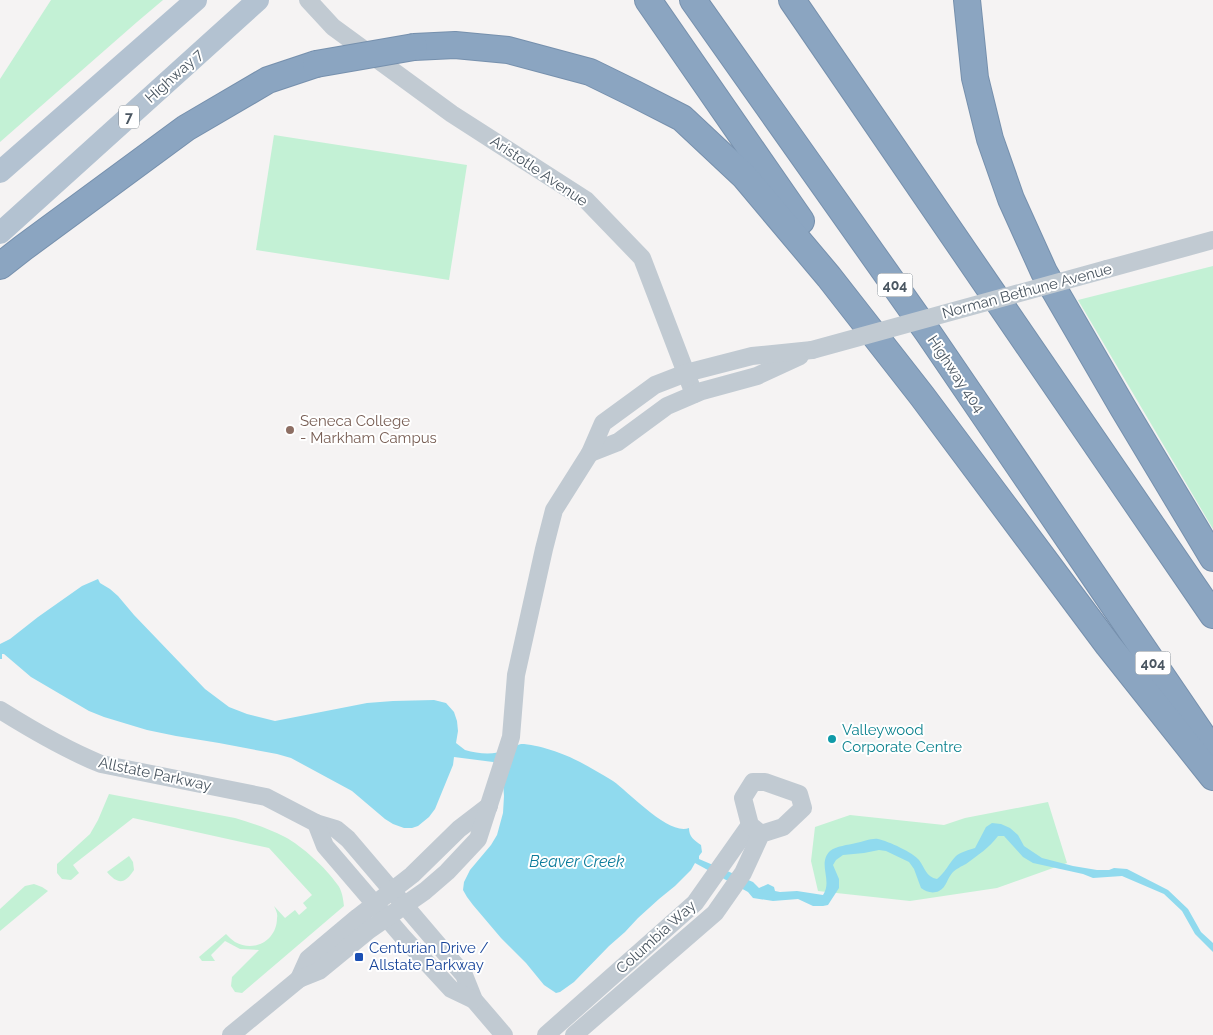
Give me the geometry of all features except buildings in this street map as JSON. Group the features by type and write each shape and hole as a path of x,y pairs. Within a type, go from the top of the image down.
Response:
{"highway":[{"path":"648,0 922,396"},
{"name":"Highway 404","path":"693,0 929,334 1213,751"},
{"path":"792,0 1213,615"},
{"path":"967,0 975,78 990,139 1011,198 1044,272 1213,558"},
{"path":"0,266 186,128 268,80 316,64 414,47 455,45 508,50 590,72 682,118 744,176 829,277 922,396 1108,645 1213,777"}],"main road":[{"path":"0,172 196,0"},
{"name":"Highway 7","path":"0,233 258,0"}],"street":[{"name":"Aristotle Avenue","path":"308,0 334,27 452,114 586,200 642,258 694,394"},
{"path":"325,0 334,27"},
{"name":"Norman Bethune Avenue","path":"299,979 319,971 369,930 425,892 478,839 511,737 516,675 554,510 590,453 603,423 655,385 686,374 752,356 812,350 1213,240"},
{"name":"Norman Bethune Avenue","path":"590,453 618,442 668,406 702,391 757,376 812,350"},
{"name":"Allstate Parkway","path":"0,710 85,758 102,764 266,798 316,824 336,829 464,975 474,1000 504,1035"},
{"path":"231,1035 299,979 308,959 412,875 459,829 489,806"},
{"name":"Allstate Parkway","path":"316,824 325,846 387,918 451,989 474,1000"},
{"name":"Columbia Way","path":"546,1035 695,903 755,830 744,872 715,913 574,1035"}],"green space":[{"path":"51,0 163,0 0,142 0,79"},
{"path":"274,135 467,165 449,280 256,250"},
{"path":"1213,266 1213,529 1078,300"},
{"path":"109,794 235,818 279,834 299,846 327,871 340,889 344,906 242,993 235,992 231,986 232,977 259,950 240,949 225,941 211,955 215,961 202,961 199,957 226,934 235,942 243,945 257,945 264,942 273,933 276,926 277,915 274,906 285,918 295,910 299,915 307,908 303,903 312,895 269,848 133,818 73,865 79,873 71,880 62,879 57,873 57,864 90,834"},
{"path":"1048,802 1067,863 997,888 910,901 818,891 811,861 815,827 850,815 944,825 965,818"},
{"path":"129,856 133,862 134,870 128,878 118,881 107,872"},
{"path":"34,884 48,891 0,931 0,909 25,886"}],"water":[{"name":"Beaver Creek","path":"98,579 100,583 118,596 205,689 229,707 275,721 367,703 434,700 446,703 454,712 457,721 456,743 465,750 492,753 502,752 521,744 528,744 574,759 613,781 650,812 671,826 681,829 689,828 691,836 701,845 702,852 699,859 753,882 759,888 768,884 774,887 775,891 780,892 797,891 823,895 826,889 825,861 830,851 839,847 876,839 912,854 919,860 928,874 937,879 956,856 975,848 986,827 992,823 1001,824 1010,828 1018,835 1024,846 1042,858 1097,870 1127,869 1168,890 1188,909 1201,932 1213,943 1213,952 1195,934 1182,911 1164,894 1122,876 1093,878 1033,863 1023,857 1004,836 998,836 983,851 954,871 944,887 934,892 921,888 914,869 909,862 886,851 879,850 843,855 833,865 839,879 839,888 828,905 823,906 813,906 798,899 773,901 753,898 748,892 695,863 691,870 675,886 638,918 574,982 556,993 544,985 526,963 501,938 463,890 464,882 470,870 497,835 503,813 502,768 493,762 454,757 453,765 435,809 418,826 404,828 385,819 352,791 291,758 147,730 104,717 89,711 31,677 4,654 2,654 2,659 0,659 0,644 10,639 82,586"}],"place":[{"name":"Seneca College - Markham Campus","path":"290,430"},
{"name":"Valleywood Corporate Centre","path":"832,739"},
{"name":"Centurian Drive / Allstate Parkway","path":"359,957"}]}
